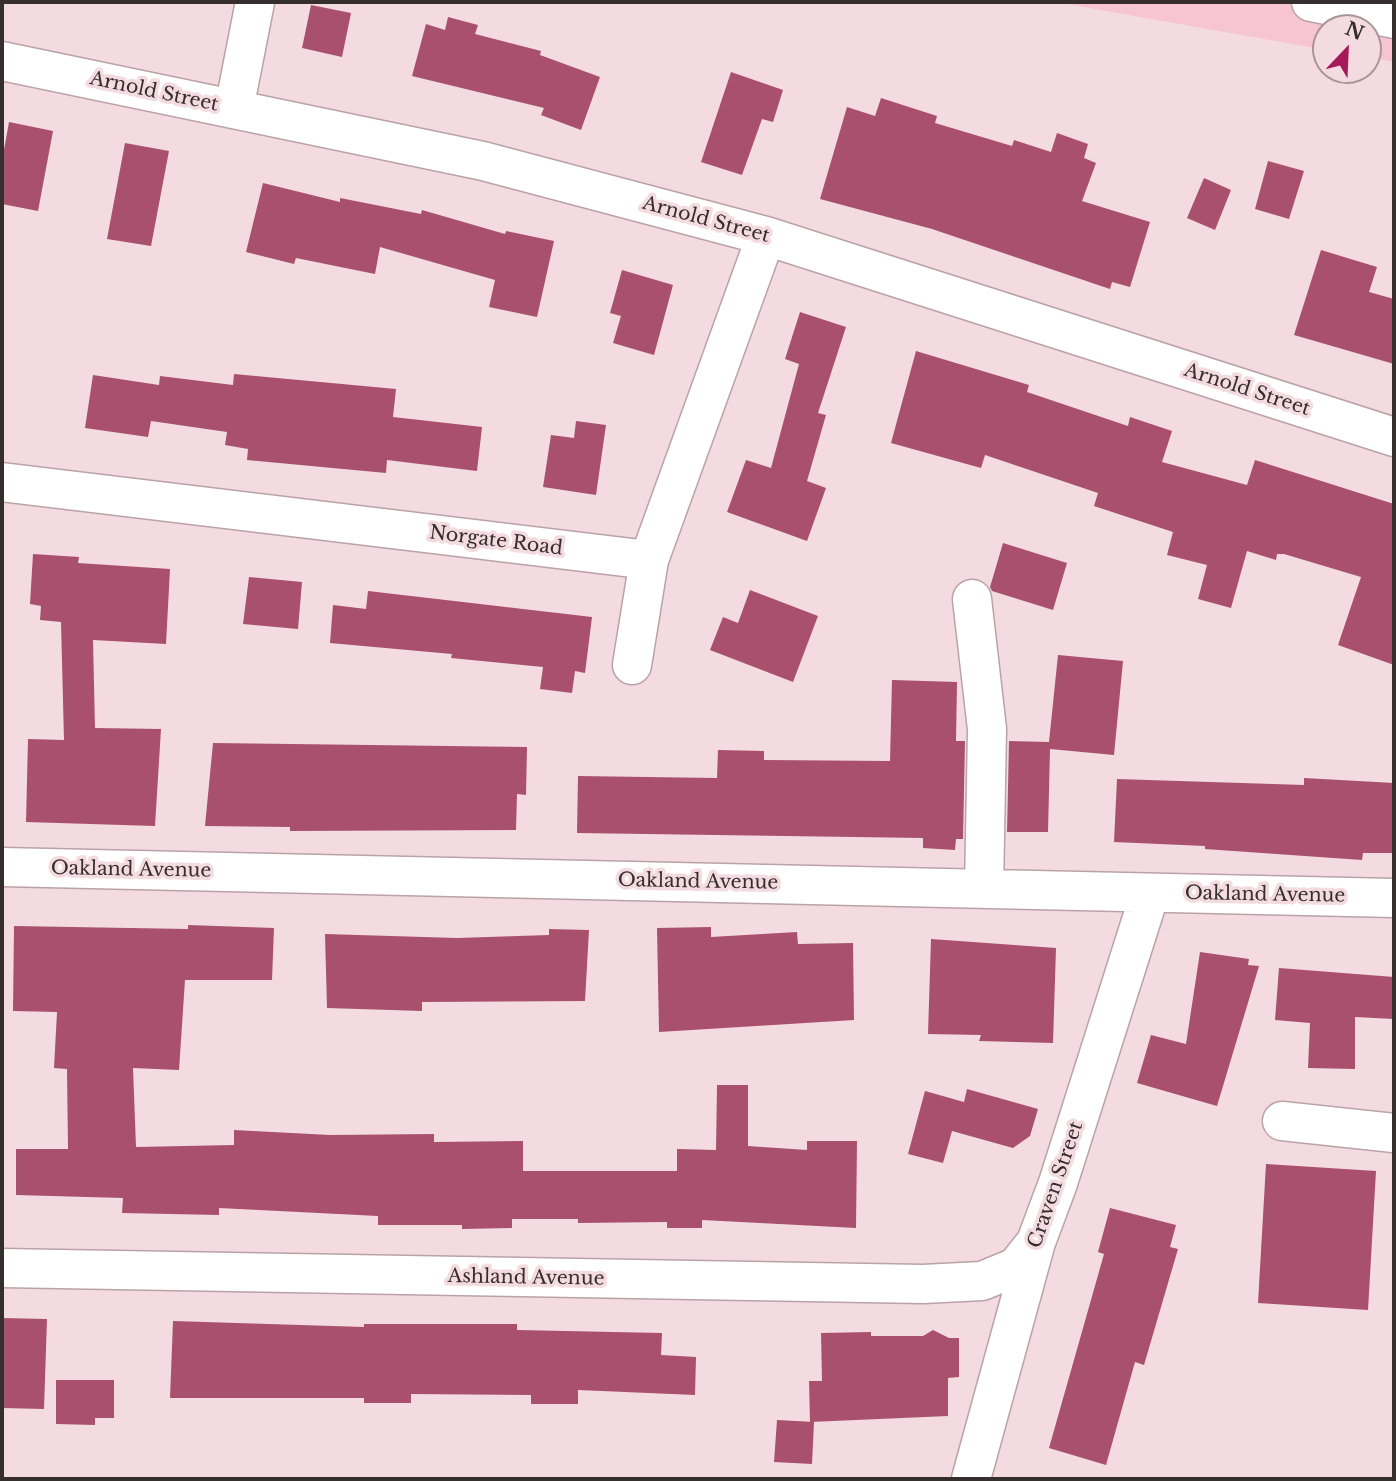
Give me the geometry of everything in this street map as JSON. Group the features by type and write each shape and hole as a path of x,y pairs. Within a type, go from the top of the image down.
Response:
{"street":[{"path":"234,109 255,2"},
{"path":"1311,2 1394,19"},
{"name":"Arnold Street","path":"2,61 483,161 766,236 1394,437"},
{"path":"632,665 649,560 766,236"},
{"name":"Norgate Road","path":"2,482 649,560"},
{"path":"972,599 987,729 984,889"},
{"name":"Oakland Avenue","path":"2,867 1394,898"},
{"name":"Craven Street","path":"971,1479 1036,1242 1058,1183 1150,893"},
{"path":"1282,1121 1394,1133"},
{"name":"Ashland Avenue","path":"2,1268 923,1284 982,1281 1016,1267 1036,1242"}],"shaded area":[{"path":"1056,2 1394,2 1394,62 1382,60 1382,14 1312,14 1312,48"}],"building":[{"path":"311,5 351,13 342,57 302,48"},
{"path":"448,17 478,25 475,34 541,51 540,55 600,77 581,130 541,115 544,108 412,76 426,24 445,30"},
{"path":"731,72 783,90 773,122 762,119 742,175 701,162"},
{"path":"881,98 937,116 935,123 1012,146 1014,140 1051,152 1057,133 1088,144 1084,158 1096,163 1082,201 1150,222 1130,287 1112,282 1110,289 932,229 820,199 847,107 875,116"},
{"path":"9,122 53,131 38,211 2,204 2,161"},
{"path":"125,143 169,151 151,246 107,239"},
{"path":"1268,161 1304,171 1289,219 1255,209"},
{"path":"1204,178 1231,190 1215,230 1187,218"},
{"path":"263,183 340,202 340,198 421,214 422,210 505,234 506,231 554,241 537,317 489,307 495,280 380,247 375,274 296,258 294,264 246,252"},
{"path":"1321,250 1377,267 1369,292 1394,299 1394,364 1294,335"},
{"path":"622,270 673,285 654,355 613,343 621,316 610,313"},
{"path":"800,312 846,327 818,413 826,415 807,481 826,488 807,541 727,512 746,460 771,468 799,364 785,359"},
{"path":"916,351 1029,385 1027,392 1128,426 1130,417 1172,431 1162,462 1247,485 1255,460 1394,504 1394,665 1338,645 1361,577 1284,554 1277,554 1276,560 1247,551 1231,608 1198,599 1207,565 1167,555 1173,532 1094,506 1098,493 985,455 981,468 891,443"},
{"path":"234,374 396,389 393,417 482,427 477,471 387,460 386,473 247,460 248,449 225,445 227,432 151,421 148,437 85,428 93,375 159,385 160,376 233,385"},
{"path":"576,421 606,425 596,495 543,487 551,435 574,438"},
{"path":"1003,543 1067,563 1053,610 992,591 990,587"},
{"path":"33,554 79,557 78,563 170,569 166,644 93,640 95,728 161,729 155,826 26,822 28,739 64,740 61,622 40,620 41,606 30,604"},
{"path":"249,577 302,582 298,629 243,624"},
{"path":"750,590 818,616 793,682 710,650 723,617 738,623"},
{"path":"368,591 592,617 585,673 575,671 572,693 540,689 543,667 451,658 452,654 330,643 333,605 366,609"},
{"path":"1058,655 1123,661 1114,755 1050,749 1048,832 1007,832 1009,741 1049,742"},
{"path":"892,680 957,682 956,741 965,741 963,839 956,839 955,850 923,848 923,838 577,833 578,776 717,778 718,750 764,751 764,760 890,761"},
{"path":"213,743 527,747 526,795 517,794 516,830 290,831 290,827 205,826"},
{"path":"1304,778 1394,783 1394,853 1363,853 1362,860 1205,849 1205,846 1114,842 1117,779 1304,785"},
{"path":"188,925 274,928 272,980 185,980 179,1070 133,1068 136,1147 234,1145 234,1130 330,1135 434,1134 434,1142 523,1141 523,1171 677,1171 677,1149 716,1150 717,1085 748,1085 748,1146 807,1150 807,1141 857,1141 856,1228 702,1220 702,1228 667,1228 667,1222 578,1223 578,1219 512,1219 512,1228 462,1229 462,1225 378,1225 378,1216 219,1208 219,1215 122,1213 123,1198 16,1195 16,1149 68,1149 67,1069 54,1068 57,1012 13,1011 14,926 188,929"},
{"path":"711,927 711,937 797,932 798,944 853,943 854,1020 659,1032 657,928"},
{"path":"549,929 589,930 585,1001 422,1002 422,1011 327,1008 325,934 457,938 549,935"},
{"path":"931,939 1056,948 1053,1043 979,1041 981,1035 928,1034"},
{"path":"1200,952 1249,959 1248,965 1259,966 1217,1106 1137,1083 1151,1035 1186,1044"},
{"path":"1279,968 1394,977 1394,1019 1355,1017 1355,1069 1308,1068 1310,1023 1275,1020"},
{"path":"967,1089 1038,1109 1030,1136 1013,1148 952,1131 943,1163 908,1154 925,1091 964,1102"},
{"path":"1266,1164 1376,1171 1368,1310 1258,1303"},
{"path":"1110,1208 1176,1225 1170,1247 1178,1249 1144,1365 1135,1362 1106,1465 1049,1448 1104,1254 1098,1252"},
{"path":"2,1318 47,1319 44,1409 2,1408"},
{"path":"173,1321 364,1327 364,1324 517,1324 517,1330 662,1333 661,1355 696,1357 695,1395 578,1390 578,1404 531,1404 531,1395 411,1394 411,1403 364,1403 364,1398 170,1398"},
{"path":"933,1330 949,1338 959,1338 959,1377 948,1378 948,1416 810,1422 809,1381 822,1381 821,1333 871,1332 871,1336 923,1336"},
{"path":"56,1380 114,1380 114,1418 95,1418 95,1425 56,1424"},
{"path":"777,1420 814,1422 812,1464 774,1462"}]}
